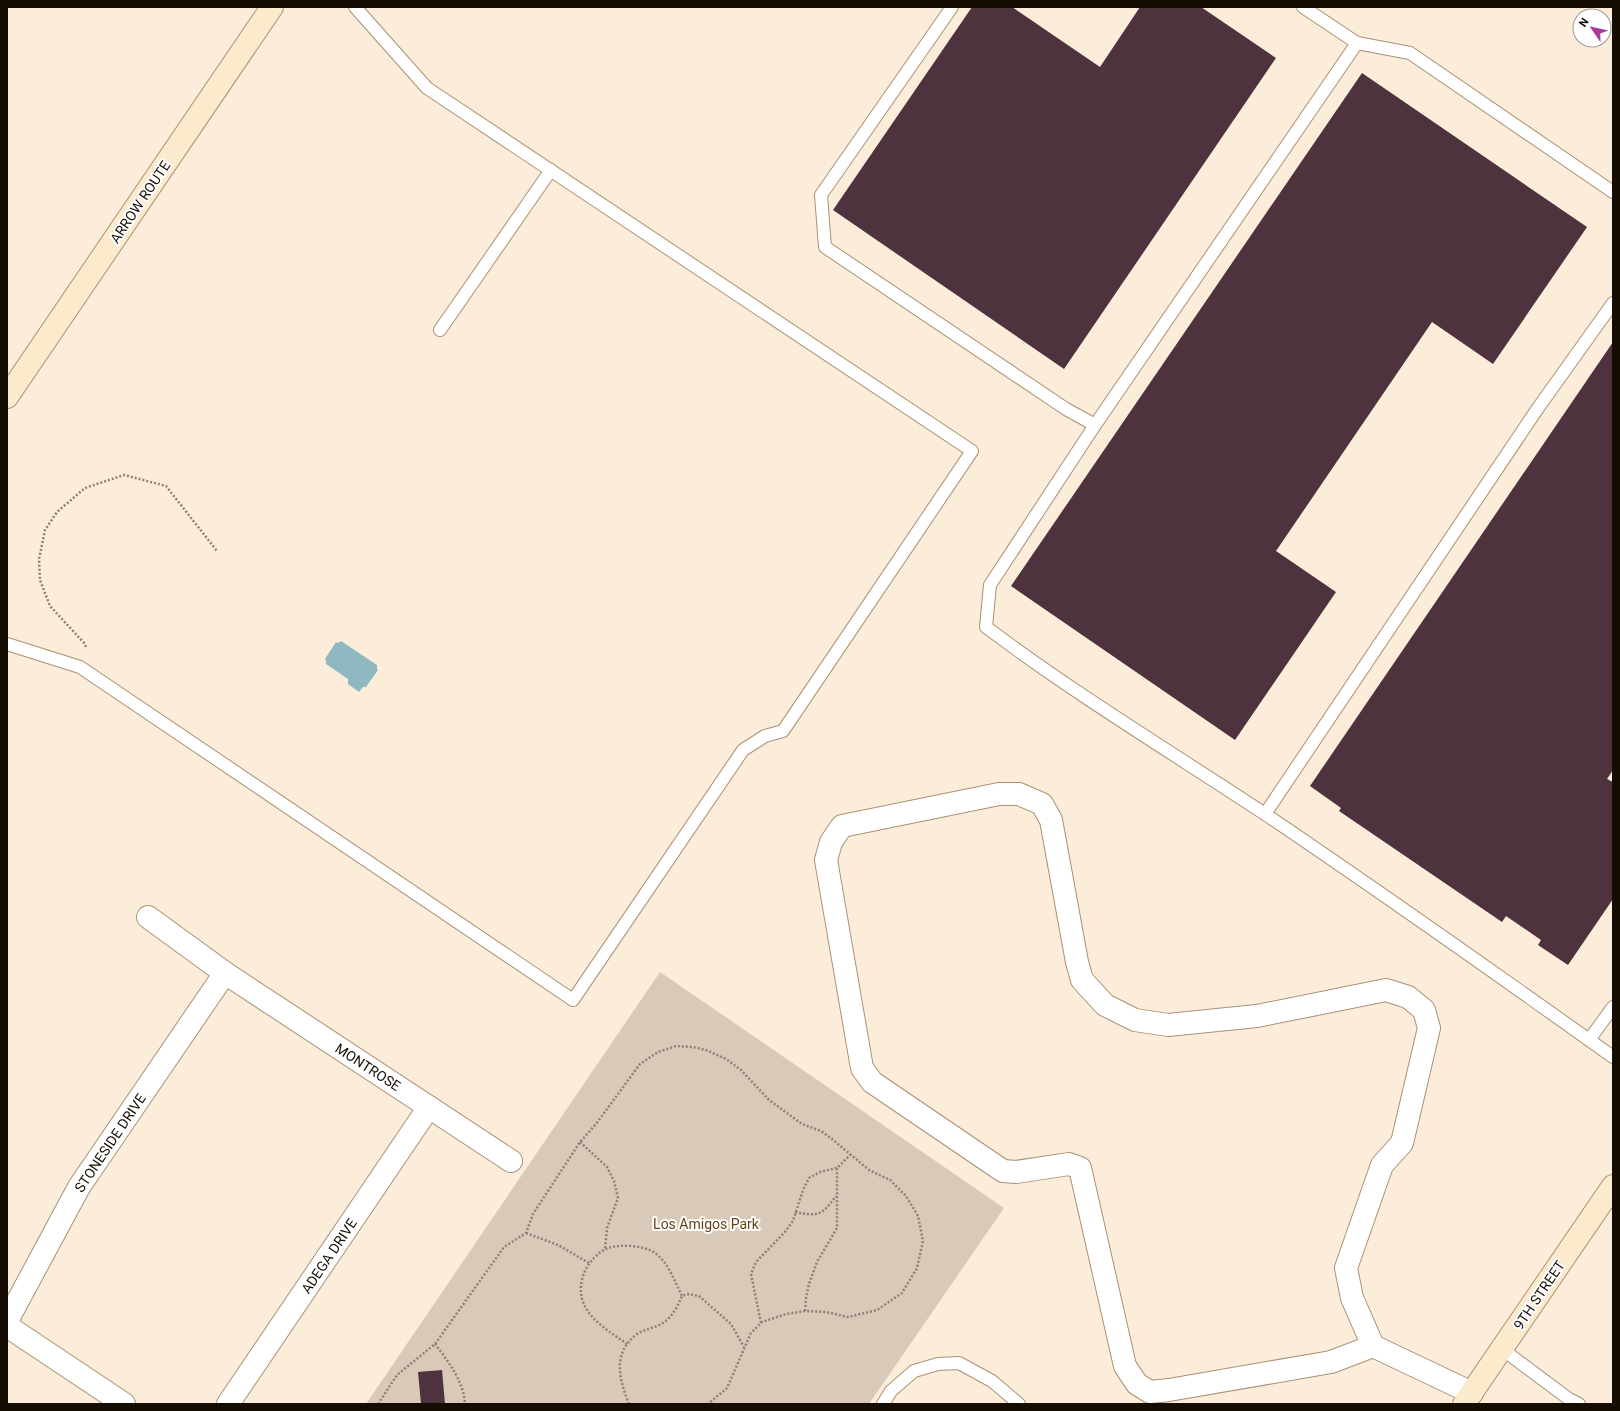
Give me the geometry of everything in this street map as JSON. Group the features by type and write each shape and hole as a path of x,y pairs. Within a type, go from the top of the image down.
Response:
{"main road":[{"name":"ARROW ROUTE","path":"7,397 272,7"},
{"name":"9TH STREET","path":"1468,1398 1613,1186"}],"street":[{"path":"1373,1346 1331,1362 1169,1390 1150,1392 1137,1384 1125,1366 1080,1168 1069,1164 1016,1172 1003,1171 872,1082 862,1068 826,860 831,842 842,826 999,794 1019,794 1042,804 1051,820 1077,962 1082,980 1105,1005 1135,1020 1168,1025 1257,1016 1386,990 1408,997 1424,1010 1429,1028 1402,1143 1382,1165 1346,1268 1352,1298 1373,1346 1468,1398"},
{"name":"MONTROSE","path":"148,917 225,973 511,1161"},
{"name":"STONESIDE DRIVE","path":"7,1321 79,1186 225,973"},
{"name":"ADEGA DRIVE","path":"228,1404 429,1107"},
{"path":"7,1326 124,1404"}],"lane":[{"path":"7,644 80,666 573,1000 743,750 765,736 784,731 972,451 427,88 355,7"},
{"path":"952,7 821,195 825,247 1066,409 1095,425"},
{"path":"1303,7 1357,43 1410,53 1613,192"},
{"path":"1357,43 1095,425 990,585 986,626 1034,663 1265,814 1443,936 1613,1057"},
{"path":"440,330 551,170"},
{"path":"1265,814 1538,408 1613,304"},
{"path":"1589,1040 1613,1007"},
{"path":"1502,1349 1571,1402"},
{"path":"882,1404 891,1391 914,1371 938,1364 959,1363 992,1380 1019,1404"}],"path":[{"path":"90,673 85,644 50,606 40,580 39,559 44,530 57,512 85,488 124,474 166,486 217,550"},
{"path":"378,1404 397,1376 435,1344 504,1247 526,1233 533,1214 580,1142 596,1124 640,1064 658,1052 676,1046 693,1047 706,1050 726,1059 751,1079 769,1100 802,1124 821,1131 869,1170 890,1180 906,1196 918,1216 923,1241 917,1268 902,1293 877,1310 848,1317 826,1312 805,1311 786,1314 761,1323 751,1333 727,1388 708,1404"},
{"path":"580,1142 607,1167 614,1181 618,1198 607,1228 605,1249"},
{"path":"761,1323 751,1274 756,1262 784,1233 793,1221 803,1190 809,1178 820,1172 837,1168 850,1155"},
{"path":"805,1311 809,1284 817,1262 837,1228 837,1168"},
{"path":"795,1212 811,1215 825,1210 836,1196"},
{"path":"526,1233 558,1245 589,1263"},
{"path":"627,1344 590,1314 584,1303 581,1290 583,1277 589,1263 605,1249 626,1245 643,1248 655,1253 667,1267 682,1296"},
{"path":"629,1404 621,1384 619,1369 627,1344 638,1334 662,1324 671,1316 682,1296 688,1294 699,1296 731,1324 744,1347"},
{"path":"435,1344 447,1359 458,1379 465,1396 466,1404"}],"green space":[{"name":"Los Amigos Park","path":"660,972 1004,1208 869,1404 366,1404"}],"water":[{"path":"341,641 377,665 378,670 366,687 363,687 359,692 348,684 348,679 326,664 325,659 336,642 338,643"}],"building":[{"path":"972,7 1012,7 1100,67 1140,7 1201,7 1276,58 1064,369 833,210"},
{"path":"1362,73 1587,227 1493,364 1432,322 1276,551 1336,592 1235,740 1011,586"},
{"path":"1613,342 1613,770 1607,779 1613,782 1613,899 1568,965 1538,945 1541,940 1506,916 1502,922 1339,811 1341,808 1310,786"},
{"path":"442,1370 445,1404 421,1404 418,1372"}]}
